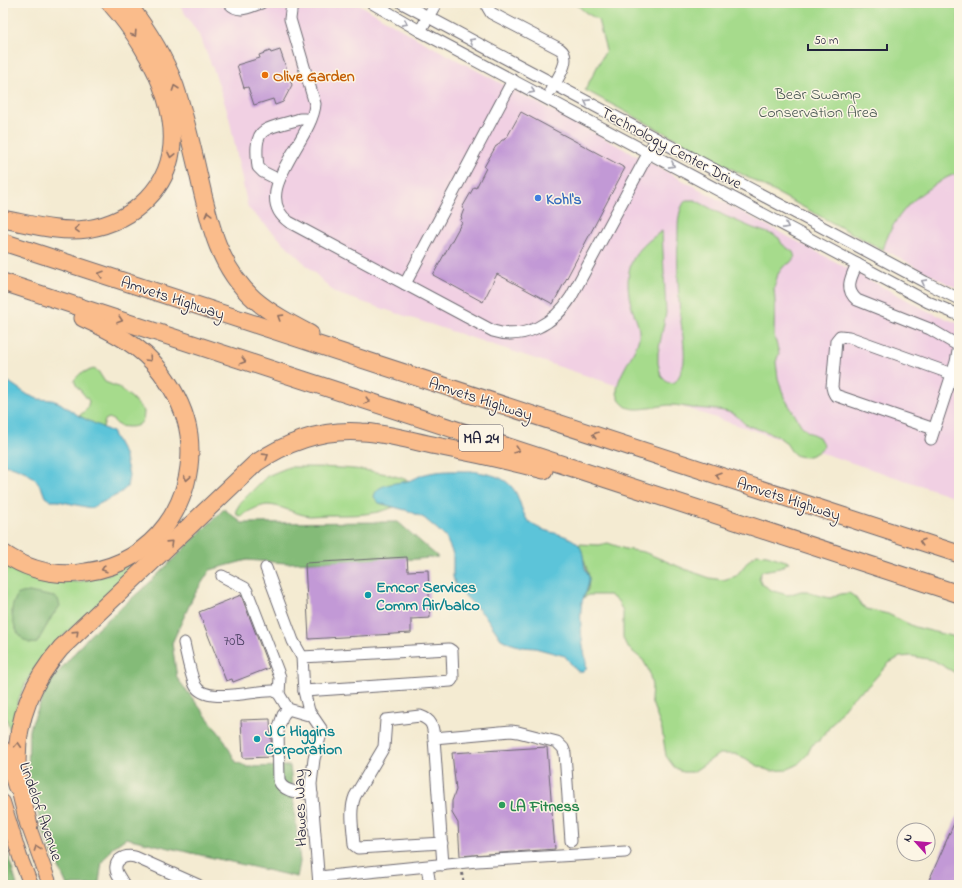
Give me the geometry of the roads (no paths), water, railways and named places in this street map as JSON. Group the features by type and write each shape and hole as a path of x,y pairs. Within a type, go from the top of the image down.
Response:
{"highway":[{"path":"3,219 64,229 86,229 101,226 129,215 141,206 164,177 171,155 173,140 173,125 170,110 163,89 145,52 128,25 110,3"},
{"path":"127,3 144,26 156,46 174,85 188,130 213,235 220,251 237,280 254,299 306,332 335,345 418,377"},
{"name":"Amvets Highway","path":"3,242 959,554"},
{"path":"3,284 102,327 132,344 144,354 161,372 179,402 189,435 190,459 187,482 175,511 158,535 142,550 129,558 100,570 76,574 60,574 45,572 29,567 3,553"},
{"name":"MA 24","path":"3,284 959,594"},
{"path":"29,825 19,786 17,760 18,742 23,717 30,696 36,682 50,660 242,474 256,463 282,447 313,436 339,432 360,431 381,434 521,464 741,523"}],"main road":[{"name":"Lindelof Avenue","path":"3,748 16,792 50,885"},
{"path":"3,802 20,857 31,885"}],"street":[{"path":"229,3 234,8 240,9 261,3"},
{"path":"292,3 290,19 314,100 314,109 310,121 279,180 275,194 276,203 280,212 285,219 489,329 509,334 522,333 546,323 562,309 571,297 656,138"},
{"name":"Technology Center Drive","path":"372,3 420,31 928,302 959,315"},
{"name":"Technology Center Drive","path":"402,3 959,299"},
{"path":"420,31 436,3"},
{"path":"488,3 488,8 491,13 562,50 565,55 565,61 547,98"},
{"path":"405,284 513,80"},
{"path":"279,180 263,172 258,167 258,143 261,134 266,130 300,119 310,121"},
{"path":"857,264 849,288 851,294 857,300 922,325 959,346 952,374 933,434 835,395 832,387 836,341 840,336 849,337 952,374"},
{"path":"266,568 293,641 302,657 304,691 312,716"},
{"path":"222,576 248,591 280,677 279,694"},
{"path":"184,643 196,686 203,692 216,696 271,690 279,694 288,709 312,716"},
{"path":"302,657 449,649 452,651 453,678 451,680 304,691"},
{"path":"288,709 283,715 278,730 279,781 281,786 285,789 312,794"},
{"name":"Hawes Way","path":"312,716 322,730 312,771 312,794 319,881"},
{"path":"442,843 358,848 354,845 351,810 352,804 355,796 384,747 386,720 420,716 429,720 432,724 434,738 442,843 443,865"},
{"path":"434,738 511,732 527,734 557,742 564,748 565,753 571,841"},
{"path":"319,881 427,866 625,852"},
{"path":"124,885 116,872 117,864 122,857 131,856 198,885"},
{"path":"427,866 430,885"}],"water":[{"path":"3,378 28,395 38,399 52,400 60,403 79,416 112,432 124,454 129,475 127,487 119,494 91,508 58,501 51,501 45,497 42,489 35,479 26,472 14,467 3,465"},
{"path":"471,471 492,475 504,480 517,495 526,518 531,523 544,530 571,539 581,548 585,568 589,577 588,585 581,605 582,636 586,663 586,669 583,672 579,672 575,669 565,656 535,648 522,647 501,639 486,617 456,587 453,577 453,554 446,538 424,518 409,511 379,503 374,497 376,492 383,486 411,480 428,473"}],"place":[{"name":"Olive Garden","path":"265,75"},
{"name":"Kohl's","path":"538,198"},
{"name":"Emcor Services Comm Air/balco","path":"368,595"},
{"name":"J C Higgins Corporation","path":"257,739"},
{"name":"LA Fitness","path":"502,805"}],"park label":[{"name":"Bear Swamp Conservation Area","path":"818,102"}]}
